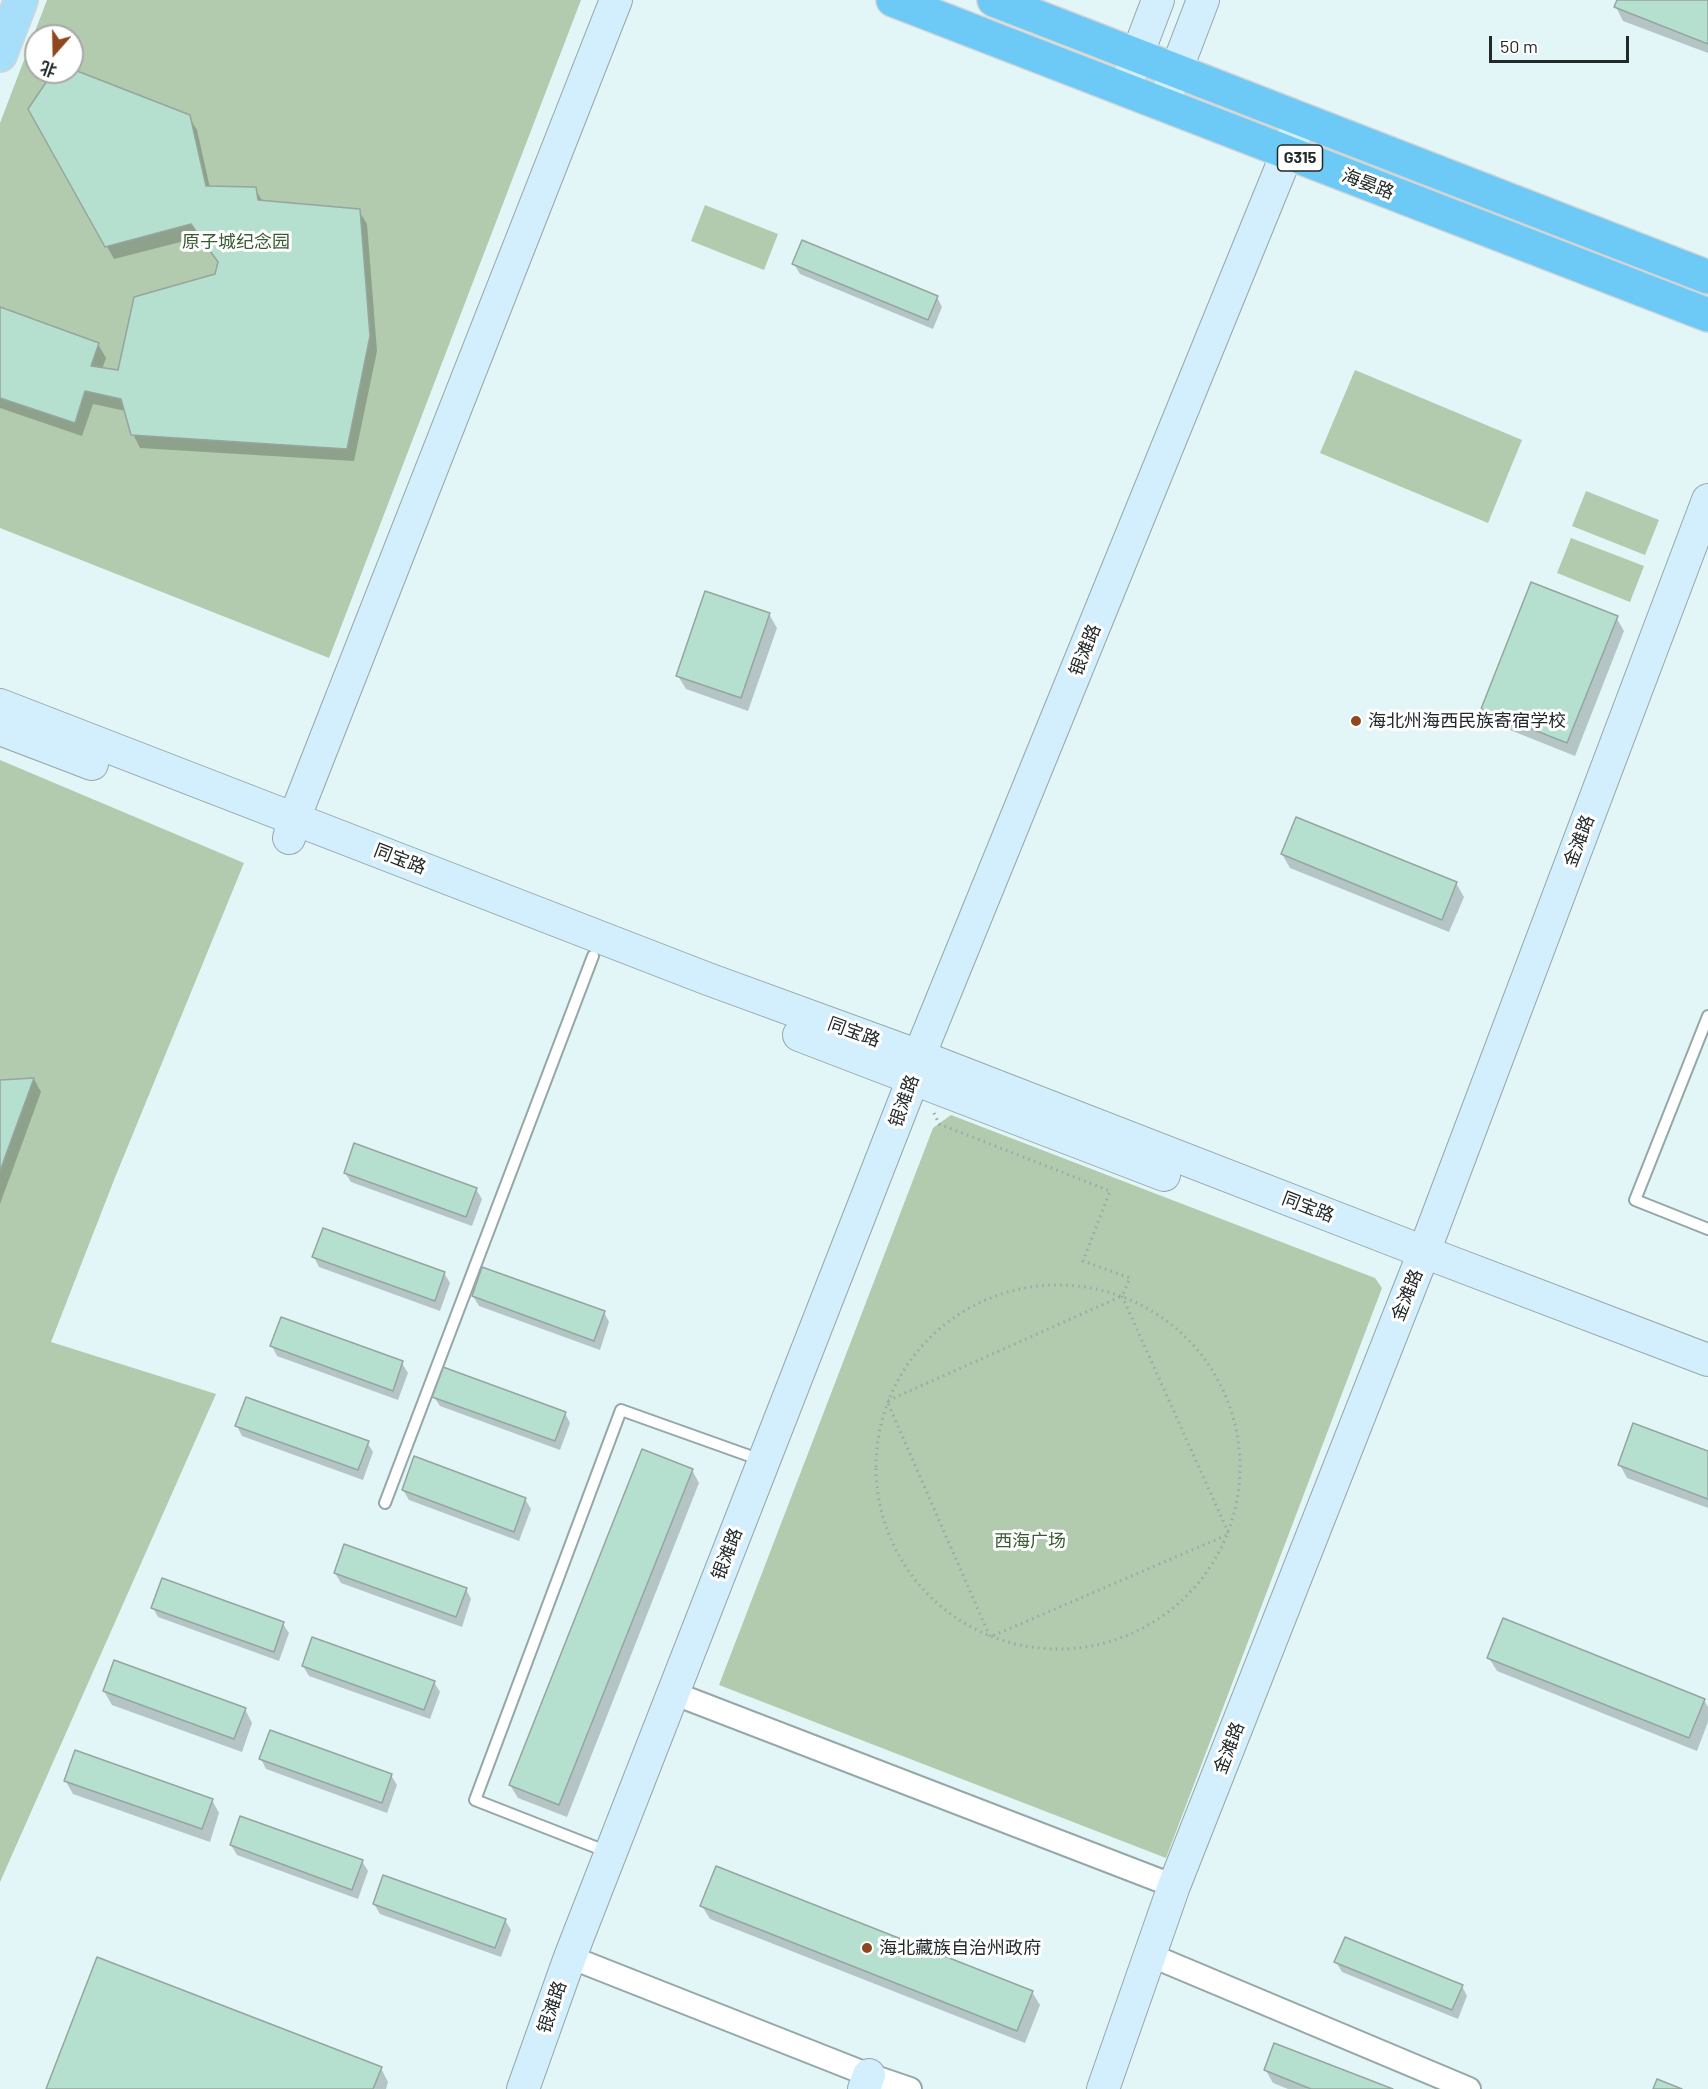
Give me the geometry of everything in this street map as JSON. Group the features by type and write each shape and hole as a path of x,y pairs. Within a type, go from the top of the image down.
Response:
{"highway":[{"name":"海晏路","path":"893,0 1708,315"},
{"name":"海晏路","path":"994,0 1708,277"}],"main road":[{"path":"0,55 21,0"}],"street":[{"path":"292,829 616,0"},
{"path":"1124,90 1158,0"},
{"path":"1163,105 1203,0"},
{"name":"银滩路","path":"523,2089 570,1957 916,1067 1301,119"},
{"name":"金滩路","path":"1103,2089 1174,1886 1420,1262 1708,501"},
{"name":"同宝路","path":"0,705 592,956 916,1067"},
{"name":"同宝路","path":"0,729 292,829 708,979 916,1067 1420,1262 1708,1384"},
{"name":"同宝路","path":"1420,1262 1708,1360"},
{"path":"673,1693 1174,1886"},
{"path":"1150,1955 1469,2089"},
{"path":"570,1957 867,2082 910,2089"}],"lane":[{"path":"385,1503 592,956"},
{"path":"1708,1017 1635,1200 1708,1229"},
{"path":"610,1853 476,1800 621,1410 764,1461"}],"path":[{"path":"886,1401 1122,1296 1130,1278 1083,1261 1110,1191 939,1124 933,1111"},
{"path":"1066,1284 1122,1296 1172,1324 1211,1367 1235,1420 1241,1478 1229,1534 1200,1584 1156,1622 1104,1645 1046,1650 990,1637 941,1608 933,1599 903,1565 880,1513 874,1456 886,1401 915,1351 957,1313 1009,1290 1066,1284"},
{"path":"1122,1296 1229,1534"},
{"path":"886,1401 990,1637"},
{"path":"990,1637 1229,1534"}],"green space":[{"name":"原子城纪念园","path":"47,0 581,0 329,658 0,528 0,123 24,60 24,84 84,84 84,24 38,24"},
{"path":"705,205 778,234 764,270 691,241"},
{"path":"1355,370 1522,440 1488,523 1320,453"},
{"path":"1586,491 1659,520 1645,555 1572,526"},
{"path":"1571,538 1644,566 1630,602 1557,573"},
{"path":"0,760 244,863 114,1180 51,1342 216,1394 0,1882"},
{"name":"西海广场","path":"951,1115 1375,1278 1382,1288 1166,1858 719,1685 933,1128"}],"building":[{"path":"1617,0 1708,0 1708,44 1614,7"},
{"path":"84,74 190,115 206,186 256,187 258,200 360,209 370,336 347,449 131,435 121,399 85,391 75,423 0,398 0,307 99,343 91,366 118,370 134,297 215,274 218,262 191,224 105,247 28,109 45,84 84,84"},
{"path":"802,240 938,296 928,320 792,264"},
{"path":"1531,582 1618,616 1567,743 1481,709"},
{"path":"705,591 770,613 741,698 676,676"},
{"path":"1296,817 1457,882 1442,920 1281,854"},
{"path":"34,1078 0,1171 0,1080"},
{"path":"354,1143 477,1188 466,1217 344,1173"},
{"path":"323,1228 445,1272 435,1301 312,1257"},
{"path":"482,1267 605,1311 594,1341 472,1296"},
{"path":"281,1317 403,1361 393,1391 270,1346"},
{"path":"443,1367 566,1412 555,1441 432,1397"},
{"path":"246,1397 369,1441 358,1470 235,1426"},
{"path":"1633,1423 1708,1451 1708,1499 1618,1465"},
{"path":"642,1449 693,1469 559,1805 509,1785"},
{"path":"414,1456 526,1498 514,1532 402,1490"},
{"path":"344,1544 467,1588 456,1617 334,1573"},
{"path":"162,1578 284,1622 274,1652 151,1608"},
{"path":"1503,1618 1705,1699 1689,1738 1487,1658"},
{"path":"312,1637 435,1681 424,1710 302,1666"},
{"path":"114,1660 246,1708 234,1739 103,1691"},
{"path":"270,1730 392,1774 382,1803 259,1759"},
{"path":"75,1750 213,1799 202,1829 64,1781"},
{"path":"240,1816 363,1860 352,1890 230,1845"},
{"name":"海北藏族自治州政府","path":"716,1866 1033,1991 1017,2031 700,1906"},
{"path":"383,1875 506,1919 495,1948 373,1904"},
{"path":"1345,1937 1463,1985 1452,2010 1334,1962"},
{"path":"97,1957 382,2067 373,2089 46,2089"},
{"path":"1274,2043 1393,2089 1311,2089 1264,2070"},
{"path":"1657,2079 1682,2089 1653,2089"}],"place":[{"name":"海北州海西民族寄宿学校","path":"1356,721"},
{"name":"海北藏族自治州政府","path":"867,1948"}]}
